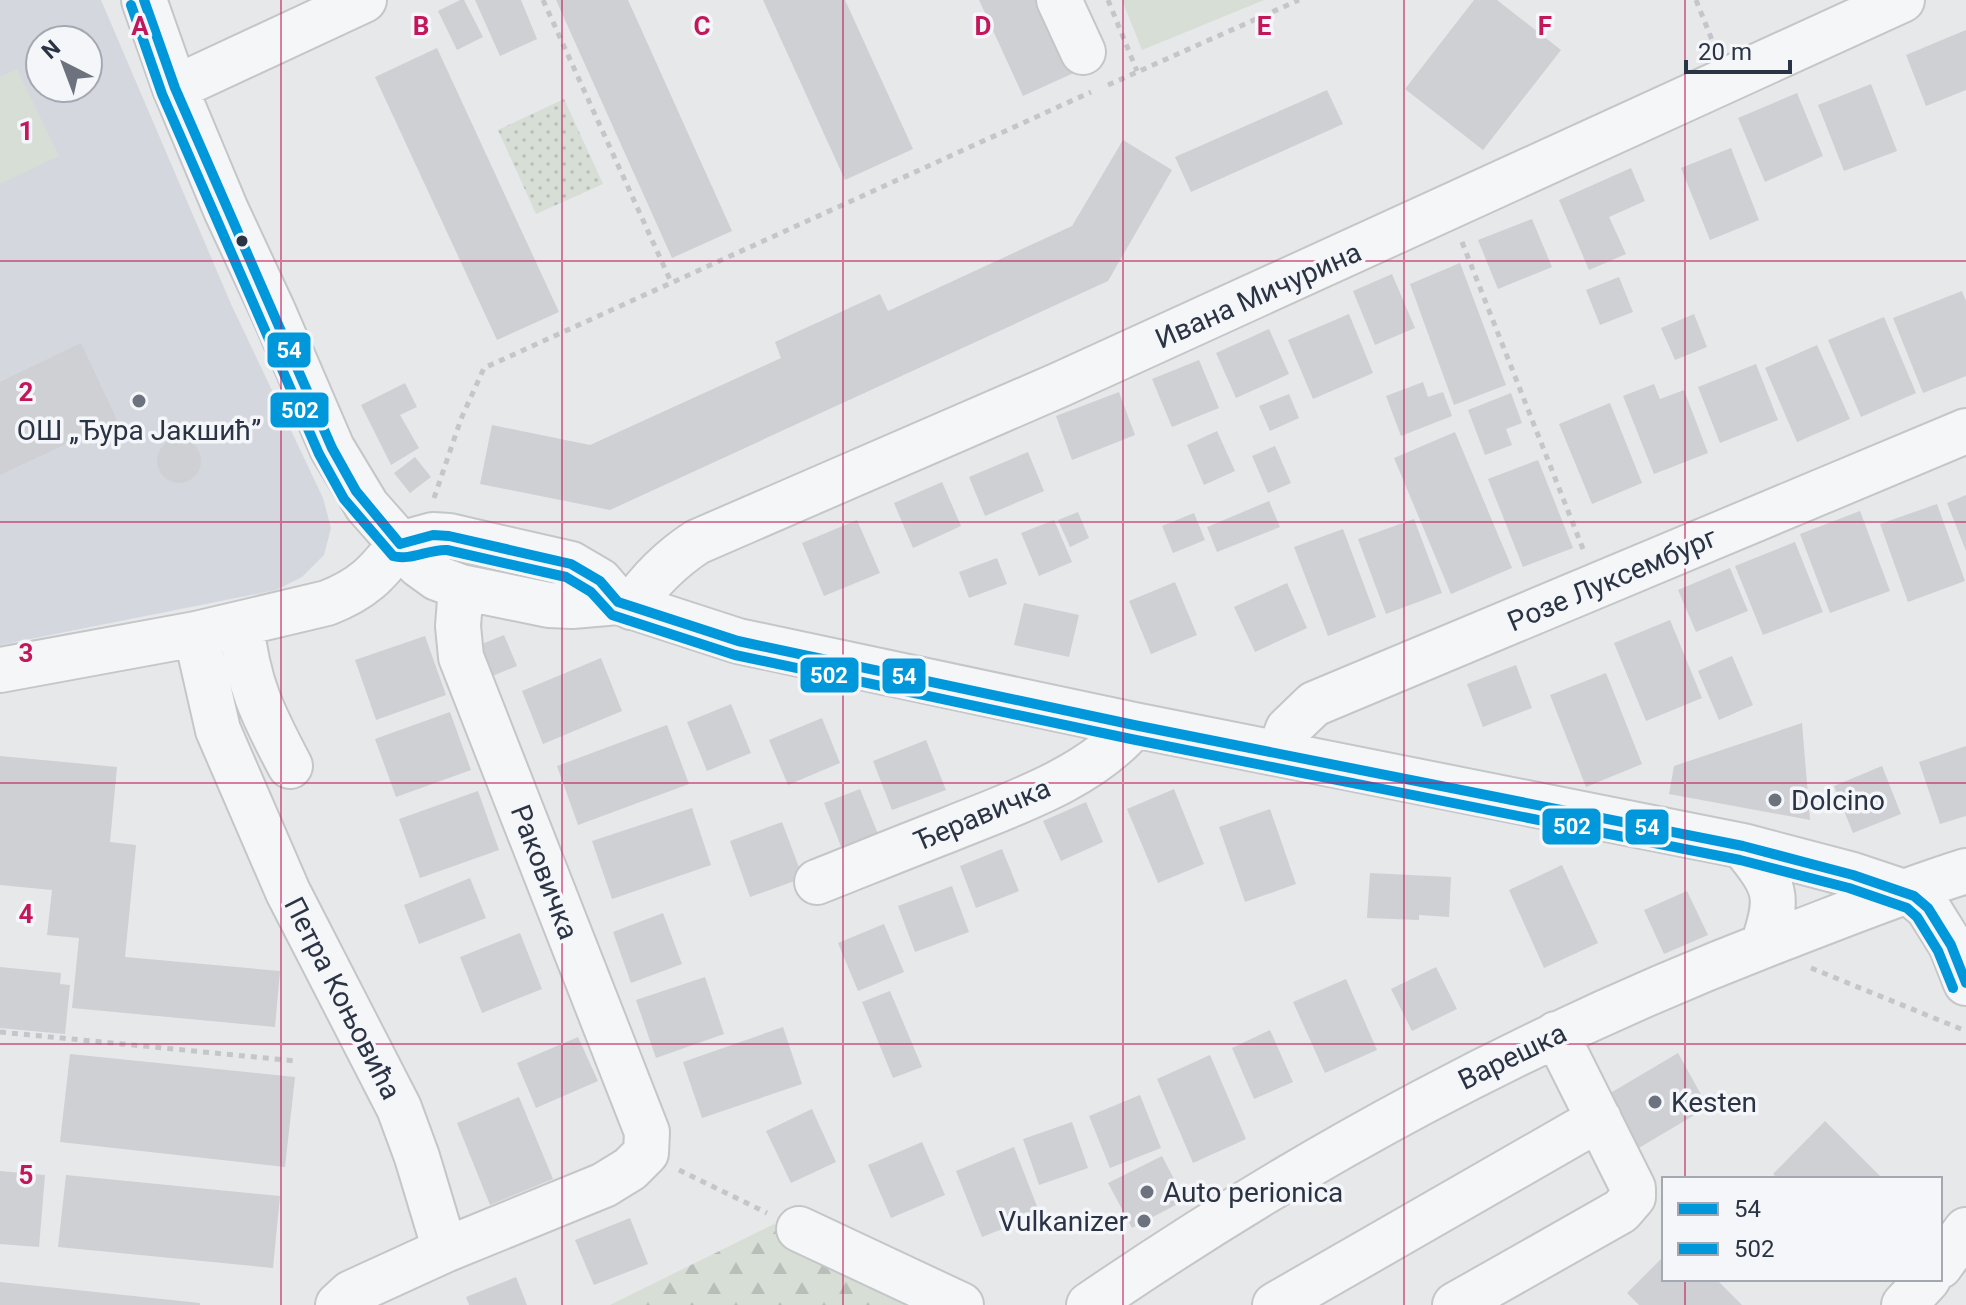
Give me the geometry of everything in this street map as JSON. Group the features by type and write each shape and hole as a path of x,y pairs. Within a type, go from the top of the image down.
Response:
{"street":[{"path":"144,0 175,88 332,448 367,506 428,573 461,587 549,605 624,604 738,641 1134,725 1743,846 1853,875 1921,901 1934,915 1951,945 1966,983"},
{"path":"175,88 364,0"},
{"path":"1059,0 1083,52"},
{"name":"Ивана Мичурина","path":"624,604 697,542 1059,385 1902,0"},
{"name":"Розе Луксембург","path":"1279,753 1288,729 1314,704 1966,431"},
{"path":"0,670 196,634 311,608 348,595 372,579 400,544 433,535 571,564 600,581 624,604"},
{"name":"Раковичка","path":"461,587 458,626 461,657 647,1132 646,1153"},
{"path":"241,624 245,662 255,696 290,766"},
{"name":"Петра Коњовића","path":"196,634 218,730 288,892 399,1108 445,1250"},
{"name":"Ђеравичка","path":"817,882 1004,808 1077,772 1106,754 1134,725"},
{"path":"1743,846 1761,869 1775,899 1761,946"},
{"name":"Варешка","path":"1089,1305 1177,1245 1328,1153 1404,1110 1556,1034 1704,968 1901,891 1966,871"},
{"path":"1455,1305 1621,1211 1633,1197 1633,1188 1556,1034"},
{"path":"1275,1305 1599,1119"},
{"path":"338,1305 351,1293 445,1250 604,1185 630,1169 646,1153"},
{"path":"799,1229 961,1305"},
{"path":"1942,1263 1966,1230"},
{"path":"1904,1305 1926,1281"}],"path":[{"path":"543,0 672,284"},
{"path":"1108,0 1137,71"},
{"path":"449,536 448,520 428,517 461,419 484,368 1299,0"},
{"path":"1696,0 1728,80"},
{"path":"1449,207 1597,585"},
{"path":"1761,946 1966,1031"},
{"path":"0,1032 296,1061"},
{"path":"646,1153 799,1229"}],"shaded area":[{"name":"ОШ „Ђура Јакшић”","path":"0,0 101,0 231,304 323,498 331,528 324,555 302,577 276,590 0,645"}],"green space":[{"path":"1122,0 1264,0 1142,50"},
{"path":"17,69 24,84 24,104 34,104 59,156 0,184 0,77"},
{"path":"564,99 603,184 536,214 498,130"},
{"path":"774,1224 924,1305 610,1305"}],"building":[{"path":"464,0 483,37 457,50 438,11"},
{"path":"475,0 521,0 537,39 500,56"},
{"path":"556,0 628,0 732,231 672,258"},
{"path":"763,0 845,0 913,149 845,180"},
{"path":"979,0 1045,0 1078,71 1023,96"},
{"path":"1474,0 1497,0 1561,50 1483,150 1405,89"},
{"path":"1966,30 1966,90 1926,106 1906,55"},
{"path":"437,48 559,312 497,340 375,77"},
{"path":"1871,84 1897,151 1844,171 1818,105"},
{"path":"1327,90 1343,124 1191,192 1175,157"},
{"path":"1797,93 1823,156 1765,182 1738,118"},
{"path":"1123,140 1172,170 1108,281 610,510 480,484 492,425 590,445 781,358 775,342 880,294 888,311 1072,226"},
{"path":"1731,148 1759,220 1710,240 1681,168"},
{"path":"1631,168 1645,201 1609,217 1626,254 1589,270 1559,200"},
{"path":"1532,219 1552,267 1498,289 1478,240"},
{"path":"1460,263 1506,385 1454,405 1410,284"},
{"path":"1392,274 1415,328 1375,345 1353,291"},
{"path":"1619,277 1633,312 1600,325 1586,290"},
{"path":"1962,291 1966,301 1966,376 1923,393 1893,318"},
{"path":"1349,314 1373,373 1313,399 1288,340"},
{"path":"1694,314 1707,347 1675,360 1661,328"},
{"path":"1884,317 1916,393 1861,417 1828,340"},
{"path":"1269,329 1289,374 1236,398 1216,353"},
{"path":"81,343 117,420 0,475 0,382"},
{"path":"1817,345 1850,419 1797,442 1765,368"},
{"path":"1199,360 1219,408 1172,427 1152,379"},
{"path":"1756,364 1778,420 1720,443 1698,387"},
{"path":"1423,382 1428,397 1443,392 1452,416 1401,436 1386,396"},
{"path":"405,383 417,407 400,415 419,448 391,465 361,405"},
{"path":"1654,384 1660,399 1684,390 1708,453 1654,474 1623,396"},
{"path":"1119,392 1135,435 1072,460 1056,416"},
{"path":"1511,393 1522,423 1506,429 1512,445 1485,455 1468,410"},
{"path":"1289,394 1299,418 1270,431 1259,406"},
{"path":"1610,403 1642,483 1592,504 1559,424"},
{"path":"1217,431 1235,471 1204,485 1187,445"},
{"path":"1455,432 1512,568 1451,594 1394,458"},
{"path":"179,439 194,446 201,461 194,476 179,483 164,476 157,461 164,446"},
{"path":"1275,446 1291,483 1268,493 1252,456"},
{"path":"1028,452 1044,491 985,516 969,477"},
{"path":"415,457 431,477 410,493 394,473"},
{"path":"1538,460 1573,548 1523,567 1488,479"},
{"path":"942,482 961,526 913,548 894,503"},
{"path":"1966,495 1966,551 1947,503"},
{"path":"1269,501 1280,527 1217,552 1207,527"},
{"path":"1937,504 1965,581 1908,602 1880,524"},
{"path":"1860,511 1890,591 1830,613 1800,534"},
{"path":"1078,512 1089,538 1070,547 1058,520"},
{"path":"1194,513 1205,540 1173,553 1162,526"},
{"path":"1414,519 1442,593 1386,614 1358,539"},
{"path":"857,520 880,573 824,596 802,543"},
{"path":"1054,520 1072,562 1039,576 1021,533"},
{"path":"1343,529 1376,617 1328,636 1294,547"},
{"path":"1795,542 1823,612 1763,635 1735,566"},
{"path":"997,558 1007,584 969,598 959,572"},
{"path":"1730,568 1748,611 1696,632 1678,590"},
{"path":"1175,582 1197,635 1151,654 1129,601"},
{"path":"1287,583 1307,628 1255,652 1234,607"},
{"path":"1024,603 1079,615 1069,657 1014,645"},
{"path":"1670,620 1702,698 1646,721 1614,643"},
{"path":"504,635 517,666 490,677 477,646"},
{"path":"425,636 446,695 376,720 355,660"},
{"path":"1732,656 1753,705 1719,720 1698,671"},
{"path":"601,658 622,711 543,744 522,691"},
{"path":"1516,665 1532,708 1483,727 1467,684"},
{"path":"1606,673 1642,764 1586,787 1550,695"},
{"path":"731,704 751,753 707,771 687,722"},
{"path":"450,712 471,770 396,797 375,739"},
{"path":"822,718 840,763 788,785 769,740"},
{"path":"1802,723 1810,820 1669,794 1674,766"},
{"path":"667,725 689,784 578,825 557,766"},
{"path":"926,740 946,790 892,810 873,761"},
{"path":"1966,746 1966,816 1940,824 1919,762"},
{"path":"0,756 117,767 110,842 136,845 125,957 280,971 275,1027 72,1008 79,938 47,935 52,890 0,885"},
{"path":"1882,766 1901,814 1853,833 1834,786"},
{"path":"860,789 878,834 842,849 824,803"},
{"path":"1174,789 1204,864 1158,883 1127,809"},
{"path":"478,791 499,850 420,878 399,819"},
{"path":"1086,802 1103,842 1061,861 1043,821"},
{"path":"692,808 711,865 612,899 592,841"},
{"path":"1270,809 1296,884 1245,902 1219,827"},
{"path":"782,822 803,878 750,897 730,841"},
{"path":"1002,849 1019,891 976,908 960,866"},
{"path":"1562,865 1598,943 1544,968 1509,890"},
{"path":"1370,873 1451,877 1449,917 1419,915 1419,920 1367,918"},
{"path":"470,878 486,918 419,944 404,905"},
{"path":"952,886 969,932 915,952 898,906"},
{"path":"1687,891 1708,935 1664,954 1644,910"},
{"path":"663,913 682,964 631,983 613,932"},
{"path":"884,924 904,972 858,991 838,943"},
{"path":"520,933 542,989 482,1013 460,957"},
{"path":"0,967 61,973 60,984 70,985 65,1034 0,1028"},
{"path":"1436,967 1457,1009 1412,1031 1391,989"},
{"path":"705,977 724,1034 656,1058 636,1000"},
{"path":"1346,979 1377,1050 1325,1073 1293,1002"},
{"path":"890,991 922,1067 893,1078 862,1002"},
{"path":"783,1027 802,1084 702,1118 683,1062"},
{"path":"1270,1030 1293,1082 1254,1099 1232,1048"},
{"path":"578,1037 598,1081 536,1108 517,1063"},
{"name":"Kesten","path":"1678,1053 1708,1107 1632,1152 1602,1098"},
{"path":"70,1054 295,1077 285,1167 60,1142"},
{"path":"1210,1055 1246,1139 1193,1163 1157,1079"},
{"path":"1140,1095 1161,1148 1110,1168 1089,1116"},
{"path":"519,1097 553,1179 490,1205 457,1123"},
{"path":"812,1109 836,1162 791,1183 766,1131"},
{"path":"1825,1121 1881,1177 1776,1177 1773,1174"},
{"path":"1072,1122 1088,1168 1039,1185 1023,1139"},
{"path":"922,1142 945,1195 891,1218 868,1165"},
{"path":"1014,1147 1040,1214 982,1237 956,1171"},
{"name":"Auto perionica","path":"1162,1156 1185,1200 1132,1228 1108,1183"},
{"path":"0,1171 45,1175 39,1247 0,1244"},
{"path":"66,1175 280,1196 273,1268 58,1247"},
{"path":"630,1218 648,1264 594,1285 575,1240"},
{"path":"1662,1258 1662,1281 1718,1281 1742,1305 1639,1305 1627,1293"},
{"path":"516,1277 527,1305 469,1305 466,1297"},
{"path":"0,1282 200,1303 200,1305 0,1305"}],"transit line":[{"name":"54","path":"144,0 175,88 332,448 356,491 400,544 433,535 449,536 571,564 600,581 618,602 738,641 1134,725 1743,846 1853,875 1914,896 1928,908 1951,945 1966,983"},
{"name":"502","path":"131,5 162,94 319,454 344,499 393,556 406,557 447,550 566,577 591,592 612,615 735,655 1131,739 1740,860 1849,888 1907,908 1917,917 1938,951 1953,988"}],"place":[{"name":"ОШ „Ђура Јакшић”","path":"139,401"},
{"name":"Dolcino","path":"1775,800"},
{"name":"Kesten","path":"1655,1102"},
{"name":"Auto perionica","path":"1147,1192"},
{"name":"Vulkanizer","path":"1144,1221"}]}
